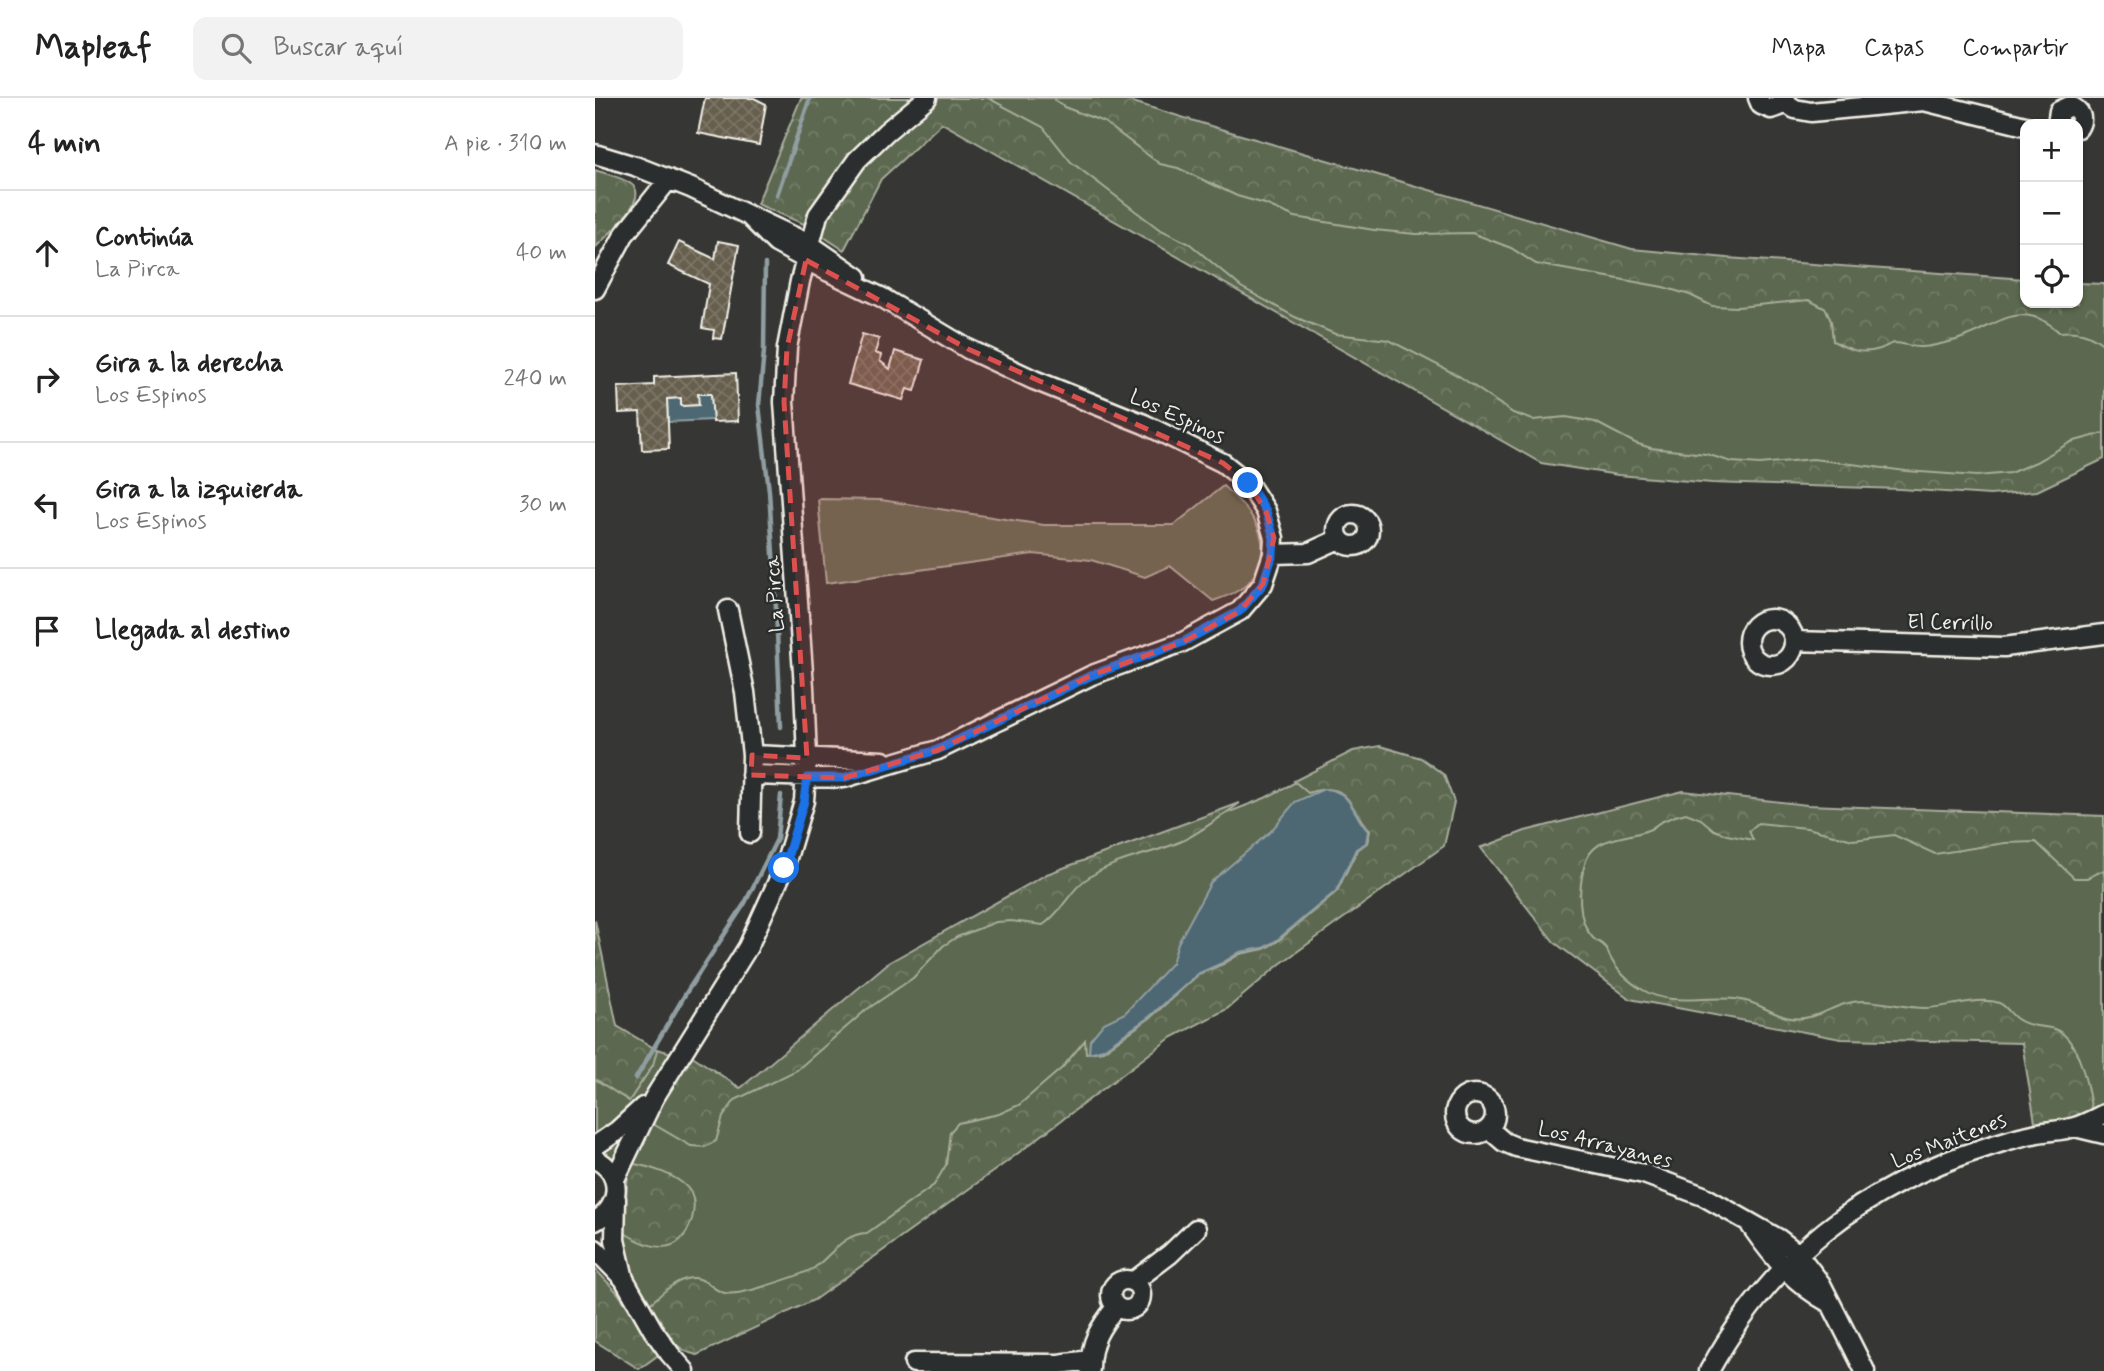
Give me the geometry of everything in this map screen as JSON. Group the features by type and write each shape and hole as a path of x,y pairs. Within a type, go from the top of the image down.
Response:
{"street":[{"name":"La Pirca","path":"615,1179 654,1098 748,947 784,868 804,801 807,758 784,402 787,348 807,252 818,215 845,175 871,145 927,98"},
{"path":"1759,98 1761,104 1771,109 1784,100 1795,108 1811,112 1924,100 2020,125"},
{"path":"2054,119 2064,107 2075,108 2081,119"},
{"name":"Los Espinos","path":"595,155 691,188 750,217 776,243 807,252 968,349 1034,380 1144,424 1223,463 1248,483 1266,511 1274,538 1273,554 1263,584 1240,611 1183,642 1092,675 937,750 843,778 751,775"},
{"path":"595,289 624,235 669,180"},
{"path":"1273,554 1308,553 1339,538"},
{"path":"728,610 745,692 752,755 750,833"},
{"name":"El Cerrillo","path":"1794,641 2004,647 2104,634"},
{"name":"Los Espinos","path":"752,755 897,762"},
{"name":"La Pirca","path":"595,1146 617,1131 654,1098"},
{"name":"Los Maitenes","path":"1709,1371 1741,1318 1797,1253 1824,1230 1871,1198 1915,1174 1985,1147 2033,1134 2075,1127 2104,1115"},
{"name":"Los Maitenes","path":"2075,1127 2104,1134"},
{"name":"Los Arrayanes","path":"1489,1129 1504,1142 1516,1147 1644,1174 1703,1196 1779,1239 1797,1253 1821,1284 1865,1371"},
{"path":"595,1159 606,1165 615,1179 615,1240 624,1279"},
{"path":"595,1221 608,1212 615,1199"},
{"name":"Los Arrayanes","path":"1749,1223 1770,1253 1807,1290 1831,1304"},
{"path":"914,1363 1090,1366 1091,1346 1100,1326 1117,1307 1131,1310 1138,1304 1140,1290 1133,1282 1196,1229"},
{"path":"595,1249 624,1279 653,1330 682,1370"}],"highlighted area":[{"path":"806,260 968,349 1223,463 1248,483 1266,511 1274,538 1263,584 1240,611 1183,642 1092,675 938,750 844,778 751,775 752,755 807,758 784,402 787,348"}],"green space":[{"path":"801,98 988,98 1043,127 1071,162 1159,229 1190,244 1241,287 1295,317 1335,334 1389,340 1459,376 1513,413 1533,420 1566,417 1595,422 1635,443 1651,448 1760,464 1813,459 1906,471 1977,476 2010,473 2071,442 2104,433 2104,459 2037,491 1990,495 1900,489 1712,483 1618,475 1541,463 942,123 881,179 844,250 804,224 757,204"},
{"path":"891,98 1119,98 1213,128 1633,250 2020,302 2020,308 2083,308 2083,300 2104,285 2104,458 2037,489 1543,463 1094,206 941,122"},
{"path":"1053,98 1120,98 1632,249 2020,279 2020,308 2083,308 2083,283 2104,284 2104,345 2083,333 2059,332 2044,321 2030,316 2017,316 1964,337 1935,345 1919,347 1895,343 1873,351 1856,351 1833,341 1831,321 1826,309 1809,300 1738,307 1712,306 1690,295 1663,287 1536,264 1511,248 1472,233 1416,234 1295,217 1237,196 1178,168 1160,164 1104,122 1064,107"},
{"path":"595,170 631,184 636,190 636,198 625,217 595,248"},
{"path":"1223,486 1255,521 1262,542 1262,553 1256,572 1246,585 1213,601 1170,566 1145,577 1091,560 1033,554 826,583 818,499 881,500 1044,525 1174,525"},
{"path":"1380,746 1421,758 1444,775 1454,802 1444,846 1280,964 1227,1009 1169,1039 1005,1163 814,1300 697,1355 680,1348 668,1336 650,1304 672,1286 693,1278 728,1294 752,1290 814,1268 844,1241 867,1233 934,1185 946,1165 950,1132 958,1123 999,1114 1019,1105 1062,1068 1085,1040 1086,1053 1103,1051 1150,1018 1199,974 1240,954 1264,949 1278,941 1337,891 1357,850 1367,843 1370,831 1347,798 1340,793 1322,790 1308,793 1294,781 1353,751"},
{"path":"1399,752 1430,764 1448,795 1442,827 1169,1038 696,1355 648,1308 630,1272 620,1232 622,1185 595,1157 595,924 616,1027 649,1047 695,1059 742,1089 889,966 1199,824 1265,798 1329,765"},
{"path":"1683,791 1807,805 2104,816 2104,870 2087,878 2074,878 2036,842 2005,843 1935,854 1894,835 1853,840 1807,828 1758,823 1749,831 1753,840 1714,830 1701,819 1686,813 1650,829 1609,840 1593,849 1584,867 1580,894 1581,913 1593,938 1606,948 1624,976 1654,995 1678,999 1741,1000 1791,1018 1809,1017 1844,1004 1862,1001 1925,1008 1982,1001 1999,1003 2023,1022 2054,1029 2070,1042 2081,1065 2092,1112 2036,1128 2022,1043 1841,1039 1630,999 1554,942 1481,848 1525,831"},
{"path":"1685,793 1809,806 2104,817 2104,1112 2039,1130 2024,1042 1840,1038 1629,998 1555,941 1481,847"},
{"path":"1240,803 1186,839 1115,864 1091,876 1077,887 1056,914 1043,925 996,922 957,937 943,946 913,978 866,1010 797,1070 735,1100 723,1117 716,1141 705,1147 691,1146 648,1121 654,1107 691,1055 740,1088 888,963 1047,874"},
{"path":"595,920 617,1026 657,1050 653,1065 629,1101 595,1079"},
{"path":"629,1163 672,1176 691,1193 694,1206 692,1219 687,1232 672,1245 654,1246 623,1232"},
{"path":"595,1269 617,1292 661,1353 639,1369 595,1341"}],"water":[{"path":"698,394 711,394 713,420 668,422 667,399 681,398 682,406 698,405"},
{"path":"1324,789 1346,798 1368,831 1366,843 1356,849 1336,891 1277,940 1263,948 1240,952 1199,973 1149,1017 1103,1049 1089,1053 1090,1040 1104,1023 1125,1013 1172,963 1178,943 1211,882 1271,831 1295,802"}],"building":[{"path":"705,98 754,98 766,104 759,145 698,133"},
{"path":"718,241 739,245 722,339 713,338 714,330 702,328 709,284 668,265 679,242 715,259"},
{"path":"862,334 879,339 875,353 881,355 880,361 890,369 895,351 924,360 915,391 907,389 903,400 848,384"},
{"path":"736,373 738,421 713,422 711,394 698,394 699,405 681,406 681,398 667,399 669,449 642,450 640,412 619,413 618,387 654,385 654,377"}],"waterway":[{"path":"777,195 810,98"},
{"path":"765,264 764,351 759,405 769,491 774,569"},
{"path":"775,585 781,727"},
{"path":"636,1078 686,993 745,903 777,839 781,795"}],"route":[{"path":"784,868 804,801 807,778 843,778 937,750 1092,675 1183,642 1240,611 1263,584 1273,554 1274,538 1266,511 1248,483"}]}
